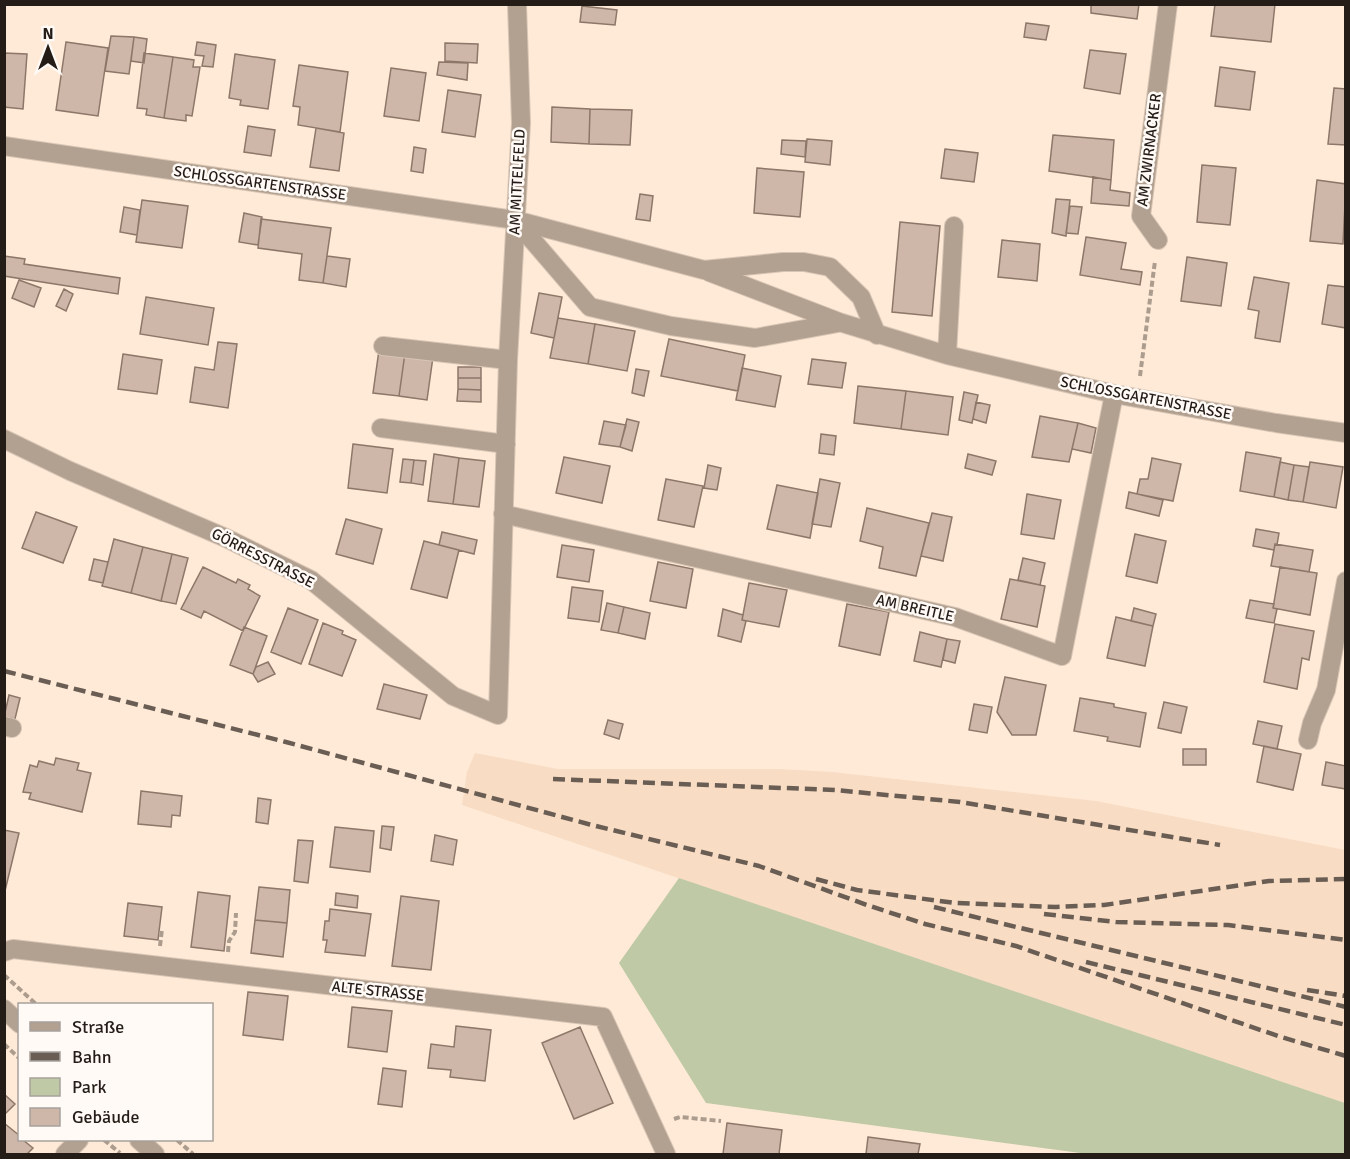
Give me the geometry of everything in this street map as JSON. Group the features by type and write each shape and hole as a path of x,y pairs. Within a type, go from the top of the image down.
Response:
{"street":[{"name":"AM MITTELFELD","path":"498,715 508,360 521,123 516,4"},
{"name":"AM ZWIRNACKER","path":"1158,240 1141,216 1168,4"},
{"name":"SCHLOSSGARTENSTRASSE","path":"4,146 515,220 704,270 783,262 804,262 830,267 861,297 877,335"},
{"name":"SCHLOSSGARTENSTRASSE","path":"515,220 590,307 670,326 755,338 839,322 947,355 1114,394 1346,433"},
{"path":"947,355 954,226"},
{"path":"704,270 839,322"},
{"path":"383,346 508,360"},
{"name":"AM BREITLE","path":"503,514 955,617 1062,656 1114,394"},
{"path":"381,428 506,444"},
{"name":"GÖRRESSTRASSE","path":"4,439 70,471 226,538 310,580 453,696 498,715"},
{"path":"1308,740 1312,723 1326,690 1346,581"},
{"name":"ALTE STRASSE","path":"4,952 13,949 603,1017 666,1155"},
{"path":"4,1010 18,1022"},
{"path":"65,1155 78,1141"},
{"path":"140,1141 154,1155"}],"path":[{"path":"1137,398 1158,240"},
{"path":"225,974 229,941 234,932 236,913"},
{"path":"4,975 34,1003"},
{"path":"4,1044 18,1057"},
{"path":"654,1128 680,1117 721,1120"},
{"path":"105,1141 121,1155"},
{"path":"178,1141 193,1155"}],"shaded area":[{"path":"475,753 558,769 779,769 832,772 1096,801 1345,850 1345,1103 462,805 467,772"}],"green space":[{"path":"679,878 1345,1103 1345,1154 1088,1154 706,1103 619,963"}],"building":[{"path":"1091,4 1139,4 1137,19 1091,13"},
{"path":"1215,4 1275,4 1271,42 1211,36"},
{"path":"582,6 617,10 615,25 580,22"},
{"path":"1026,23 1049,26 1046,40 1024,37"},
{"path":"111,36 134,37 129,74 105,71"},
{"path":"134,37 147,39 144,63 131,61"},
{"path":"66,42 108,48 98,116 56,110"},
{"path":"197,42 216,45 213,67 202,66 204,56 195,55"},
{"path":"445,43 478,44 477,63 445,61"},
{"path":"1090,50 1126,54 1120,94 1084,88"},
{"path":"4,53 27,54 23,109 4,107"},
{"path":"144,53 173,57 164,118 146,115 147,109 137,108"},
{"path":"235,54 275,60 268,109 240,105 241,100 229,98"},
{"path":"173,57 194,60 193,67 200,67 192,116 186,115 186,121 164,118"},
{"path":"439,62 468,63 467,80 437,75"},
{"path":"299,65 348,72 340,132 298,125 300,107 293,106"},
{"path":"1220,67 1255,72 1250,110 1215,106"},
{"path":"391,68 426,73 419,121 384,116"},
{"path":"1334,88 1346,89 1346,145 1328,144"},
{"path":"448,90 481,95 475,137 442,132"},
{"path":"552,107 590,109 589,144 551,142"},
{"path":"590,109 632,110 630,145 589,144"},
{"path":"248,126 275,130 271,156 244,152"},
{"path":"316,128 344,133 339,171 310,167"},
{"path":"1053,135 1114,140 1111,180 1049,171"},
{"path":"807,139 832,141 830,165 805,162"},
{"path":"782,140 806,141 805,157 781,154"},
{"path":"414,147 426,149 423,173 411,171"},
{"path":"945,149 978,153 974,182 941,178"},
{"path":"1202,165 1236,168 1230,225 1197,222"},
{"path":"757,168 804,172 800,217 754,213"},
{"path":"1093,177 1111,180 1110,190 1130,193 1129,206 1091,203"},
{"path":"1317,180 1346,184 1343,244 1310,241"},
{"path":"640,194 653,196 650,221 636,219"},
{"path":"1056,199 1070,200 1066,236 1052,233"},
{"path":"142,200 188,206 182,248 136,242"},
{"path":"1070,206 1082,207 1078,234 1066,233"},
{"path":"124,207 140,210 137,235 120,232"},
{"path":"244,213 262,217 258,245 239,242"},
{"path":"261,219 331,228 323,283 299,280 302,254 258,248"},
{"path":"900,222 940,226 932,316 892,312"},
{"path":"1086,237 1126,243 1121,269 1142,272 1140,285 1080,275"},
{"path":"1002,240 1040,244 1037,281 998,277"},
{"path":"4,256 25,259 24,264 120,278 118,294 4,276"},
{"path":"327,256 350,259 346,287 323,283"},
{"path":"1187,257 1227,263 1221,306 1181,301"},
{"path":"1254,277 1289,283 1280,342 1255,338 1259,311 1248,309"},
{"path":"19,280 41,288 34,307 12,298"},
{"path":"1328,285 1346,287 1346,328 1322,324"},
{"path":"64,289 73,294 66,311 56,306"},
{"path":"539,293 562,297 554,338 531,333"},
{"path":"146,297 214,308 208,345 140,334"},
{"path":"558,318 595,324 588,364 550,358"},
{"path":"595,324 635,331 627,371 588,364"},
{"path":"669,339 745,355 738,391 661,376"},
{"path":"218,342 237,344 228,408 190,402 195,367 214,370"},
{"path":"379,350 405,353 399,396 373,393"},
{"path":"405,353 433,357 427,400 399,396"},
{"path":"123,354 162,360 157,394 118,389"},
{"path":"812,359 846,363 842,388 808,384"},
{"path":"458,367 481,367 481,378 458,378"},
{"path":"742,368 781,376 775,407 736,400"},
{"path":"636,369 649,371 644,396 632,393"},
{"path":"458,378 481,378 481,390 458,389"},
{"path":"858,386 906,391 901,429 854,423"},
{"path":"458,389 481,390 481,402 457,401"},
{"path":"906,391 953,397 948,435 901,429"},
{"path":"964,392 978,395 972,423 959,420"},
{"path":"976,402 990,405 986,423 973,419"},
{"path":"1040,416 1078,423 1069,462 1032,457"},
{"path":"627,419 639,422 632,451 620,447"},
{"path":"604,421 626,425 620,447 599,444"},
{"path":"1078,423 1096,428 1091,453 1072,449"},
{"path":"821,434 836,436 834,455 819,453"},
{"path":"353,444 393,449 387,493 348,488"},
{"path":"1246,452 1281,458 1274,497 1240,491"},
{"path":"434,454 459,458 453,504 428,501"},
{"path":"968,454 996,461 992,475 965,468"},
{"path":"564,457 610,466 602,503 556,493"},
{"path":"459,458 485,461 479,507 453,504"},
{"path":"1152,458 1181,464 1173,501 1137,494 1140,479 1148,479"},
{"path":"403,459 414,460 411,483 400,482"},
{"path":"414,460 426,461 423,485 411,483"},
{"path":"1280,462 1294,465 1288,500 1274,497"},
{"path":"1310,462 1343,467 1336,508 1303,502"},
{"path":"708,465 721,468 717,490 704,488"},
{"path":"1294,465 1309,467 1303,502 1288,500"},
{"path":"666,479 703,486 694,527 658,520"},
{"path":"820,479 840,483 831,527 812,524"},
{"path":"777,485 818,493 810,538 767,529"},
{"path":"1129,492 1163,500 1159,516 1126,508"},
{"path":"1027,494 1061,500 1054,539 1021,534"},
{"path":"867,508 929,523 916,576 879,568 883,547 860,541"},
{"path":"36,512 77,527 63,563 22,548"},
{"path":"932,513 952,517 943,561 921,556"},
{"path":"346,519 382,529 373,564 336,554"},
{"path":"1256,529 1279,533 1274,550 1253,546"},
{"path":"442,532 477,540 474,554 439,545"},
{"path":"1135,534 1166,541 1157,583 1126,576"},
{"path":"114,539 143,547 131,593 102,586"},
{"path":"424,541 459,550 447,598 411,589"},
{"path":"1275,544 1313,550 1309,572 1271,566"},
{"path":"562,545 594,550 589,582 557,577"},
{"path":"143,547 172,554 161,601 131,593"},
{"path":"172,554 188,558 176,604 161,601"},
{"path":"1023,558 1045,563 1040,585 1018,580"},
{"path":"94,559 108,562 103,583 89,580"},
{"path":"658,562 693,569 686,608 650,601"},
{"path":"203,567 236,583 238,579 250,585 248,589 260,596 243,631 204,611 201,618 181,609"},
{"path":"1280,567 1317,573 1310,615 1273,608"},
{"path":"1010,579 1045,586 1037,627 1001,619"},
{"path":"749,583 787,590 779,627 742,620"},
{"path":"572,587 603,591 599,622 568,618"},
{"path":"1250,600 1274,604 1273,608 1277,609 1274,623 1246,618"},
{"path":"607,603 624,607 618,633 601,630"},
{"path":"847,604 889,612 880,655 839,646"},
{"path":"624,607 650,613 645,639 618,633"},
{"path":"288,608 318,620 301,664 271,652"},
{"path":"1134,608 1156,614 1153,626 1131,621"},
{"path":"723,609 743,615 742,620 746,621 741,642 718,636"},
{"path":"1116,617 1153,626 1145,666 1107,658"},
{"path":"323,623 343,631 342,634 356,640 342,676 309,664"},
{"path":"1275,624 1314,631 1309,660 1302,658 1297,689 1264,682"},
{"path":"244,627 267,636 253,674 230,665"},
{"path":"920,632 947,639 941,667 914,661"},
{"path":"947,639 960,641 955,663 943,660"},
{"path":"268,662 275,674 258,682 253,674 256,667"},
{"path":"1005,677 1046,685 1036,735 1012,735 997,712"},
{"path":"384,684 427,695 420,719 377,709"},
{"path":"9,695 20,698 15,719 4,717"},
{"path":"1080,698 1146,713 1140,747 1107,741 1108,737 1074,731"},
{"path":"1164,702 1187,707 1181,733 1158,728"},
{"path":"974,704 992,707 987,733 969,730"},
{"path":"608,720 623,724 619,739 604,734"},
{"path":"1258,721 1282,726 1277,749 1253,744"},
{"path":"1264,746 1301,754 1293,790 1257,782"},
{"path":"1183,749 1206,749 1206,765 1183,765"},
{"path":"56,758 79,763 77,770 91,773 82,812 29,799 31,793 23,792 30,765 37,767 39,761 54,765"},
{"path":"1326,762 1346,766 1346,789 1322,785"},
{"path":"141,791 182,796 180,816 172,815 171,827 138,824"},
{"path":"258,798 271,800 268,824 256,822"},
{"path":"382,826 394,827 391,850 380,848"},
{"path":"335,827 374,831 370,872 330,867"},
{"path":"4,830 19,833 4,895"},
{"path":"435,835 457,840 453,865 431,861"},
{"path":"298,840 313,841 308,883 294,881"},
{"path":"259,887 290,890 287,923 255,920"},
{"path":"198,892 230,896 224,951 191,947"},
{"path":"336,893 358,896 357,908 335,905"},
{"path":"401,896 439,901 431,970 392,966"},
{"path":"128,903 162,907 158,940 124,936"},
{"path":"330,909 371,914 365,956 325,952 327,940 323,940 325,921 329,921"},
{"path":"255,920 287,923 283,957 251,953"},
{"path":"248,992 288,996 283,1040 243,1035"},
{"path":"352,1007 392,1011 387,1052 348,1047"},
{"path":"456,1026 491,1030 485,1081 450,1077 451,1070 428,1068 431,1044 454,1047"},
{"path":"580,1027 613,1103 574,1119 542,1043"},
{"path":"383,1068 406,1071 402,1107 378,1104"},
{"path":"4,1094 15,1104 4,1115"},
{"path":"4,1123 18,1134 18,1141 24,1141 33,1148 27,1154 4,1154"},
{"path":"727,1123 782,1130 779,1154 723,1154"},
{"path":"868,1137 920,1144 918,1154 866,1154"}],"railway":[{"path":"4,671 286,742 588,824 759,866 925,924 1016,946 1281,1037 1346,1056"},
{"path":"553,779 835,790 960,802 1220,845"},
{"path":"816,879 857,890 955,903 1056,907 1104,905 1269,881 1346,879"},
{"path":"934,907 1346,1007"},
{"path":"1044,914 1116,922 1228,925 1346,940"},
{"path":"1086,962 1346,1025"},
{"path":"1307,990 1346,996"}]}
